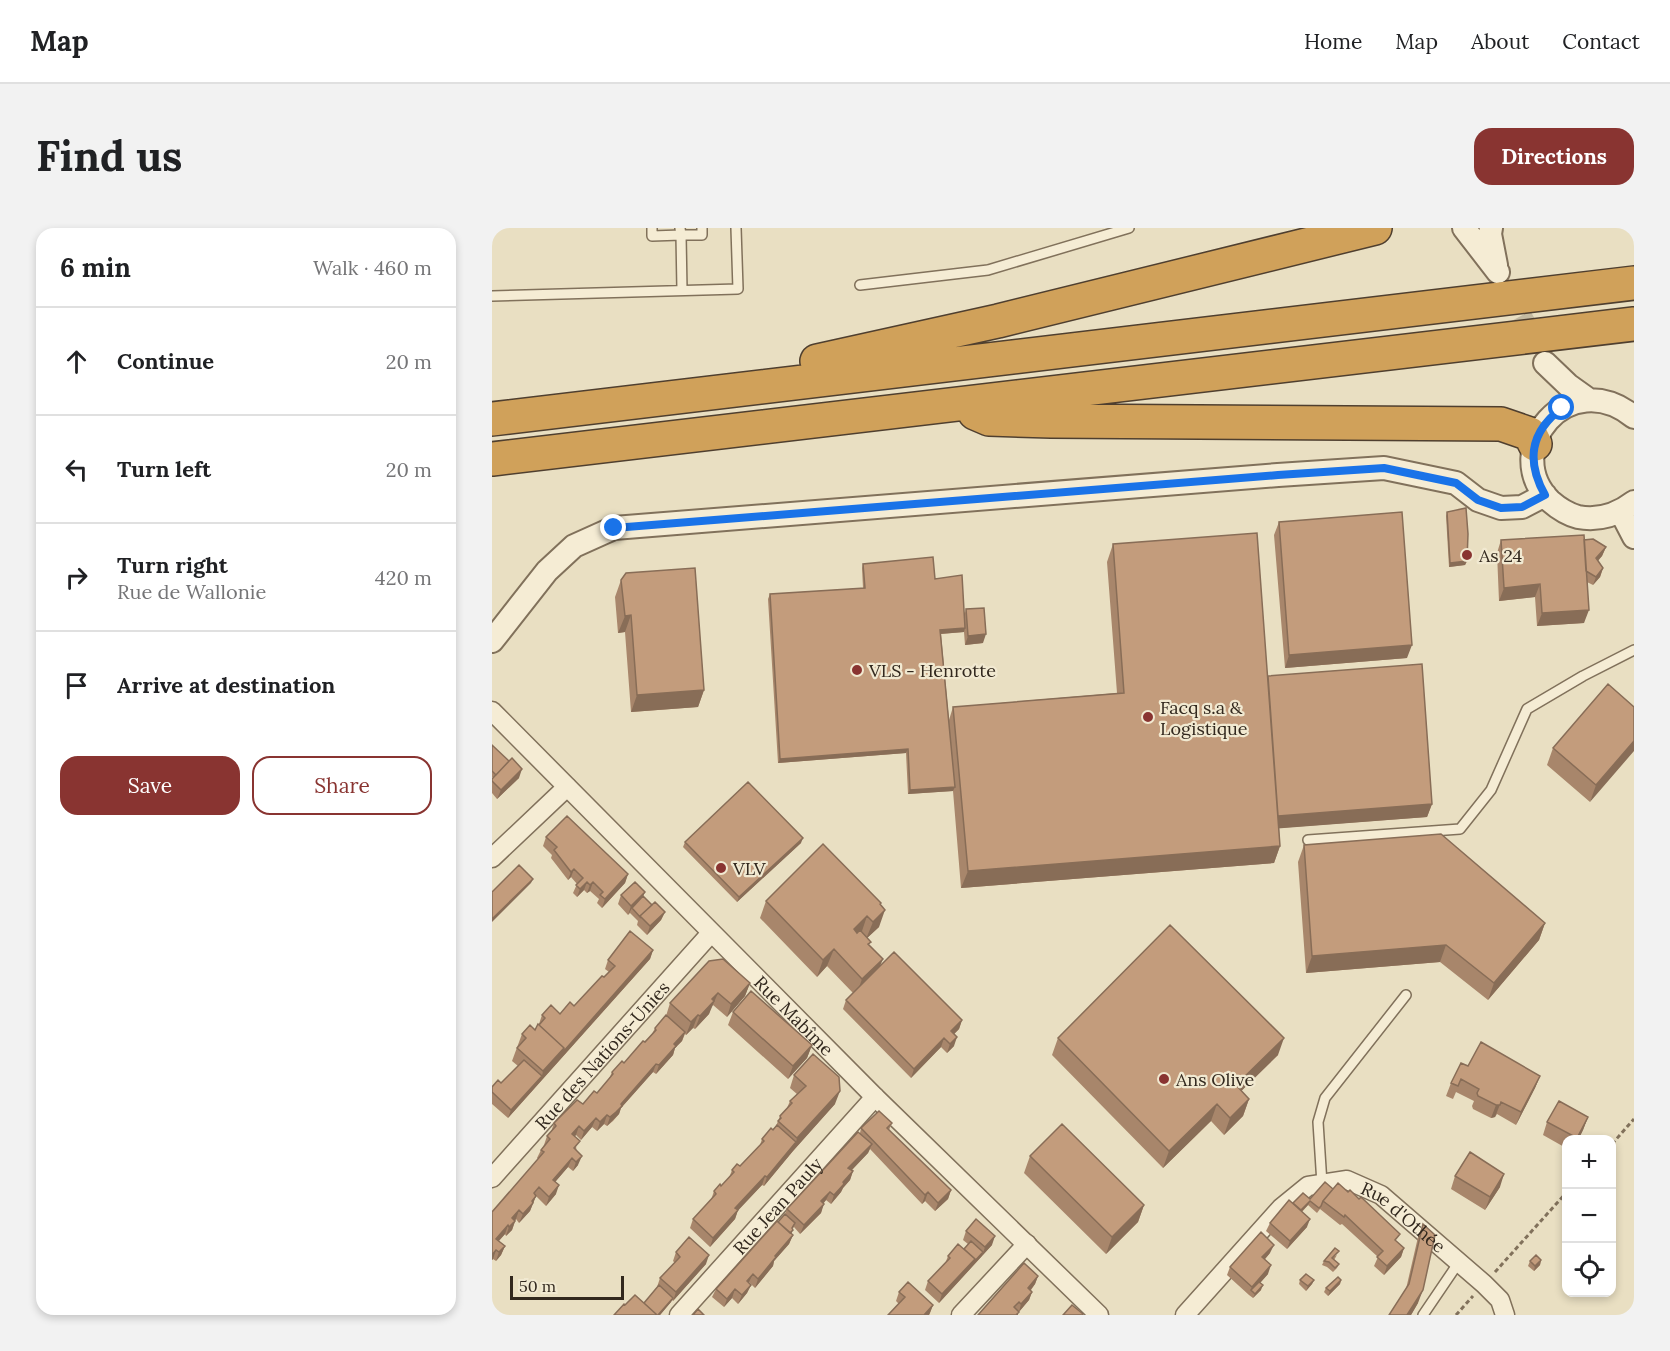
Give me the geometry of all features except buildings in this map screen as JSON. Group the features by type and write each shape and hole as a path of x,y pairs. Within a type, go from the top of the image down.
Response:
{"highway":[{"path":"492,408 786,368 1009,318 1375,228"},
{"path":"492,418 1634,283"},
{"path":"492,459 1634,324"},
{"path":"957,404 989,420 1501,423 1530,434 1543,431"}],"street":[{"path":"1464,228 1498,272 1490,234 1491,228"},
{"path":"1589,400 1568,385 1545,363 1553,394 1533,462 1536,480 1545,495 1557,507 1572,515 1588,519 1605,518 1627,507 1634,537"},
{"path":"1543,431 1568,405 1589,400 1606,401 1623,408 1634,417"},
{"path":"492,641 547,571 574,546 614,528 1384,468 1456,483 1478,500 1501,508 1522,507 1545,495"},
{"name":"Rue Mabîme","path":"492,711 875,1097 1099,1315"},
{"path":"492,858 567,787"},
{"name":"Rue des Nations-Unies","path":"492,1178 711,933"},
{"name":"Rue Jean Pauly","path":"679,1315 875,1097"},
{"name":"Rue d'Othée","path":"1185,1315 1281,1208 1308,1186 1347,1180 1381,1195 1460,1262 1500,1300 1505,1315"},
{"path":"961,1315 1027,1244"}],"lane":[{"path":"652,228 652,236 681,232 702,235 702,228"},
{"path":"492,296 738,289 736,228"},
{"path":"860,285 988,270 1129,228"},
{"path":"681,232 682,290"},
{"path":"1308,840 1460,829 1491,790 1527,709 1583,676 1634,650"},
{"path":"1322,1184 1318,1122 1325,1098 1406,995"},
{"path":"1423,1315 1460,1262"}],"path":[{"path":"1616,1139 1634,1119"},
{"path":"1456,1315 1562,1197"}],"tunnel":[{"path":"1505,287 1538,348"}],"place":[{"name":"As 24","path":"1467,555"},
{"name":"VLS - Henrotte","path":"857,670"},
{"name":"Facq s.a & Logistique","path":"1148,717"},
{"name":"VLV","path":"721,868"},
{"name":"Ans Olive","path":"1164,1079"}],"route":[{"path":"614,528 1384,468 1456,483 1478,500 1501,508 1522,507 1545,495 1536,480 1533,462 1535,444 1541,430 1562,408"}]}
